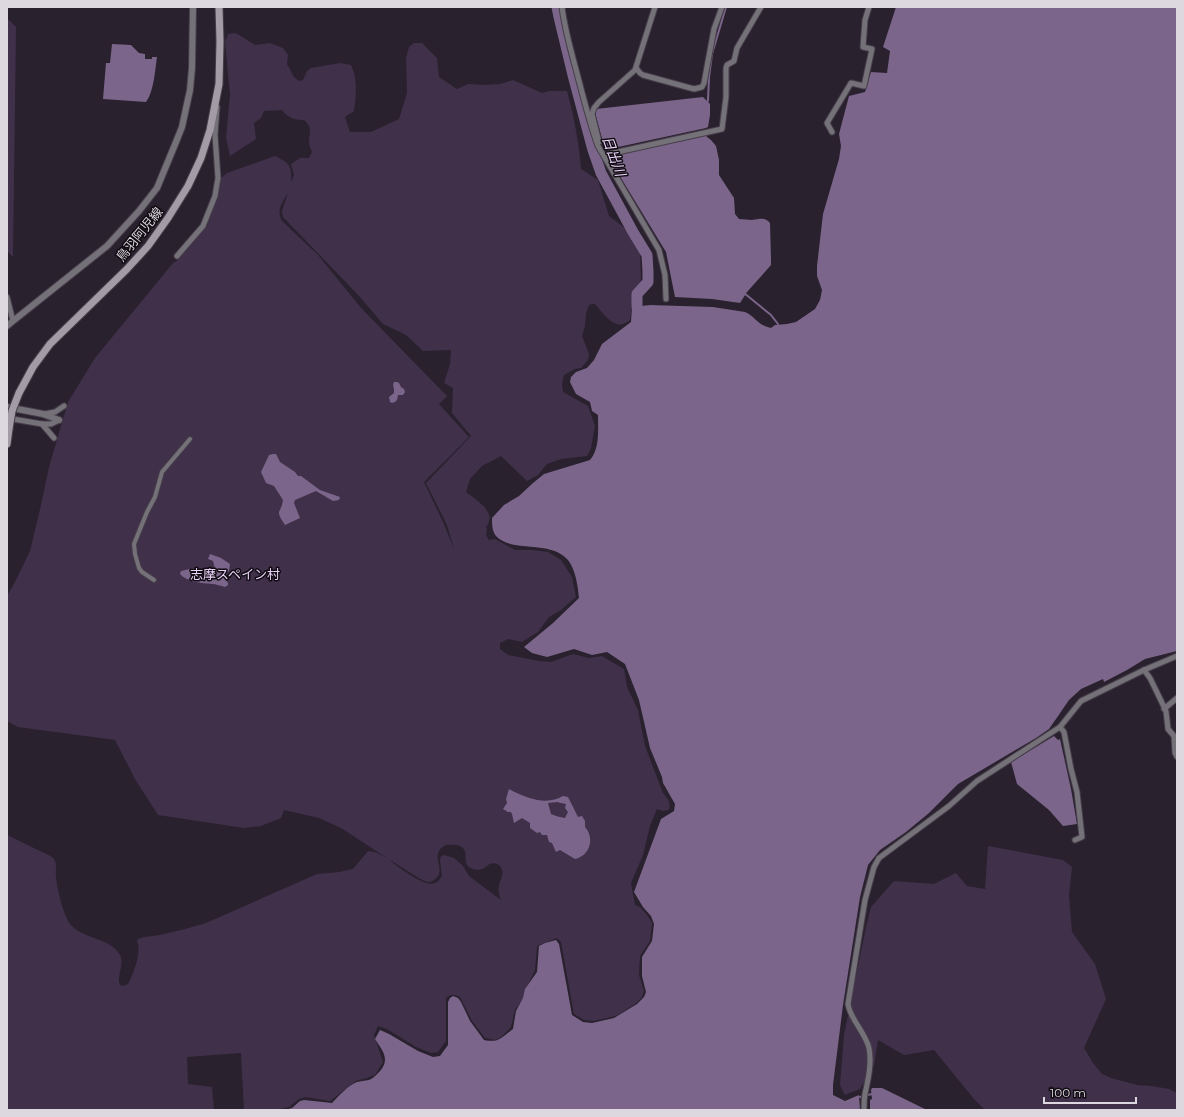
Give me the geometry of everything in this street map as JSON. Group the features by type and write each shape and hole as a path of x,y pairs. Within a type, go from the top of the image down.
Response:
{"main road":[{"name":"鳥羽阿児線","path":"7,444 12,411 19,393 33,367 50,344 127,269 148,246 188,186 201,158 210,130 219,84 219,7"}],"street":[{"path":"7,326 107,246 139,211 157,188 182,127 189,96 192,68 193,7"},
{"path":"562,7 572,56 598,146 659,250 665,275 666,299"},
{"path":"604,155 592,114 594,108 635,70 655,7"},
{"path":"636,68 643,75 694,89 702,87 714,29 722,7"},
{"path":"604,155 722,129 726,97 727,64 734,61 737,48 761,7"},
{"path":"832,132 828,123 851,83 864,86 872,49 863,47 865,20 869,7"},
{"path":"177,256 203,226 214,200 218,178 215,135 219,84"},
{"path":"7,297 13,320"},
{"path":"43,414 55,412 64,406"},
{"path":"7,408 43,414 59,420"},
{"path":"7,418 42,424 51,424 59,420"},
{"path":"42,424 54,438"},
{"path":"154,580 142,572 139,568 134,544 147,512 156,497 162,472 190,439"},
{"path":"864,1110 870,1057 866,1041 860,1027 849,1011 848,1004 865,900 874,867 879,858 949,806 977,781 1060,727 1081,701 1144,670 1177,656"},
{"path":"1144,670 1150,678 1164,709 1168,729 1174,736 1175,753 1177,757"},
{"path":"1164,709 1177,698"},
{"path":"1060,727 1064,732 1070,769 1077,792 1082,837 1075,840"}],"green space":[{"path":"7,18 16,27 13,257 7,251"},
{"name":"志摩スペイン村","path":"235,33 255,45 270,43 283,48 288,55 287,64 294,77 299,81 303,80 307,71 311,68 340,63 351,65 356,81 356,93 354,111 345,117 350,132 371,132 399,119 407,93 406,58 409,47 414,43 422,43 437,58 439,77 457,89 468,84 500,84 513,80 542,93 549,91 567,91 576,130 581,169 598,180 609,216 625,228 640,252 641,283 633,295 630,320 625,323 615,323 610,321 595,304 589,305 582,336 589,354 588,360 581,368 575,369 564,375 562,384 563,392 588,406 595,426 591,448 587,456 561,459 547,464 538,475 527,481 501,456 482,466 470,479 466,492 478,501 488,513 489,523 486,527 486,535 489,540 495,539 515,550 548,552 561,560 572,577 576,597 561,610 549,617 538,632 522,642 508,639 500,643 500,649 508,655 551,662 573,654 589,658 602,656 624,669 627,687 638,710 645,746 663,793 668,799 670,805 669,810 663,811 657,809 650,826 643,855 631,883 635,905 640,907 652,923 650,941 640,956 639,975 644,991 642,997 635,1004 616,1016 593,1021 584,1020 574,1014 561,942 557,938 537,946 535,970 527,987 525,996 515,1010 511,1027 501,1037 495,1040 485,1038 472,1021 460,997 451,995 446,998 446,1041 438,1052 431,1053 416,1047 387,1029 378,1026 374,1035 383,1062 375,1075 356,1081 330,1101 305,1097 299,1099 289,1107 277,1110 244,1110 241,1053 187,1057 188,1084 212,1087 214,1110 7,1110 7,835 49,855 55,860 59,895 68,921 76,930 116,949 122,962 119,981 120,985 123,986 128,984 138,957 138,939 206,923 317,874 353,869 368,851 375,852 387,858 341,828 319,818 284,810 281,818 261,826 244,828 158,815 135,779 115,740 18,727 7,721 7,596 30,551 49,467 68,402 95,358 173,263 177,261 181,253 207,226 220,179 227,173 275,156 287,163 289,166 291,172 291,182 294,175 291,164 300,158 309,158 312,152 309,143 309,125 304,120 289,117 282,110 264,111 261,118 254,123 256,139 230,156 226,138 230,95 225,42 228,34","holes":["288,193 282,211 283,217 359,296 383,324 406,335 423,351 451,350 450,364 444,383 453,388 452,413 471,436 426,483 447,525 454,549 424,482 469,437 439,404 447,396 362,309 318,255 282,221 280,217 280,210","446,845 456,845 462,847 465,850 466,863 473,869 481,869 492,863 499,865 503,874 499,885 499,895 501,900 469,876 463,866 454,858 444,855 441,856 442,876 437,882 430,884 418,880 389,860 421,879 430,882 439,874 440,870 438,855 440,849"]},
{"path":"988,846 1063,860 1072,867 1069,895 1072,932 1095,964 1106,999 1084,1048 1102,1074 1137,1085 1169,1089 1177,1093 1177,1110 985,1110 974,1099 934,1050 904,1055 878,1040 874,1065 860,1089 845,1095 840,1085 844,1035 871,907 894,881 934,884 956,873 967,886 985,889"}],"water":[{"path":"896,7 1177,7 1177,651 1145,659 1104,682 1103,679 1081,689 1069,700 1049,729 958,784 929,813 906,832 880,850 868,865 860,897 843,1005 833,1085 833,1095 845,1101 859,1095 860,1110 285,1110 292,1108 300,1101 304,1100 332,1103 343,1091 353,1084 369,1080 374,1077 384,1066 385,1062 384,1054 375,1039 380,1030 418,1051 433,1057 440,1056 448,1045 448,1002 453,996 458,998 461,1002 470,1021 484,1040 493,1041 503,1037 513,1029 516,1011 523,998 525,989 537,972 539,946 545,943 556,940 559,944 572,1015 583,1022 592,1023 614,1018 637,1004 644,997 646,992 642,976 642,957 652,941 654,924 651,916 643,907 634,892 661,819 674,811 675,804 663,783 650,748 639,700 625,664 607,652 592,655 574,649 547,657 532,653 524,647 553,623 579,598 576,576 572,566 566,558 558,553 549,549 520,546 503,541 496,536 494,532 492,518 504,505 519,496 544,474 590,460 598,439 598,415 592,411 590,402 576,394 570,382 571,377 576,372 587,368 594,360 602,344 631,322 632,307 650,305 713,307 745,312 766,327 771,328 775,325 796,322 815,309 820,300 822,290 817,276 817,266 823,214 839,159 841,146 839,134 849,96 865,92 871,72 887,73 890,51 883,47"},
{"path":"112,44 131,45 139,53 145,54 145,59 157,57 151,92 146,102 103,99 106,63 110,63"},
{"path":"703,97 710,104 708,127 706,128 609,149 604,146 596,116 596,109"},
{"path":"706,134 716,146 719,160 719,175 734,198 735,214 739,219 762,219 770,223 771,265 747,292 740,303 712,299 675,297 666,252 610,160 610,155"},
{"path":"394,382 399,383 405,392 403,395 398,395 397,400 392,403 390,402 389,397 394,393"},
{"path":"276,454 280,462 295,472 298,476 301,476 320,490 340,497 339,500 333,501 316,491 295,500 294,503 300,518 285,525 279,514 283,500 274,486 266,483 261,472 269,455"},
{"path":"210,554 221,558 230,564 229,571 225,573 224,576 228,583 225,587 215,584 199,583 187,579 180,574 181,571 194,568 201,577 204,578 210,576 215,569 213,561 208,559"},
{"path":"1054,736 1058,740 1060,739 1077,824 1063,826 1049,810 1017,784 1011,762"},
{"path":"509,789 529,798 543,801 557,799 563,796 568,797 578,817 582,816 585,821 585,827 590,836 587,850 580,857 575,859 560,850 556,852 552,843 549,842 547,835 542,835 540,832 537,833 530,828 530,823 522,818 514,823 511,812 503,809 507,803 506,799","holes":["548,803 566,804 565,808 568,812 565,818 551,814"]},
{"path":"872,1088 882,1088 927,1110 870,1110"}],"waterway":[{"name":"日出川","path":"557,7 573,75 593,150 601,173 647,255 648,282 637,294 637,307"},
{"path":"707,103 712,54 726,7"},
{"path":"744,293 771,315 778,324"},
{"path":"860,1097 872,1094 874,1095"}]}
